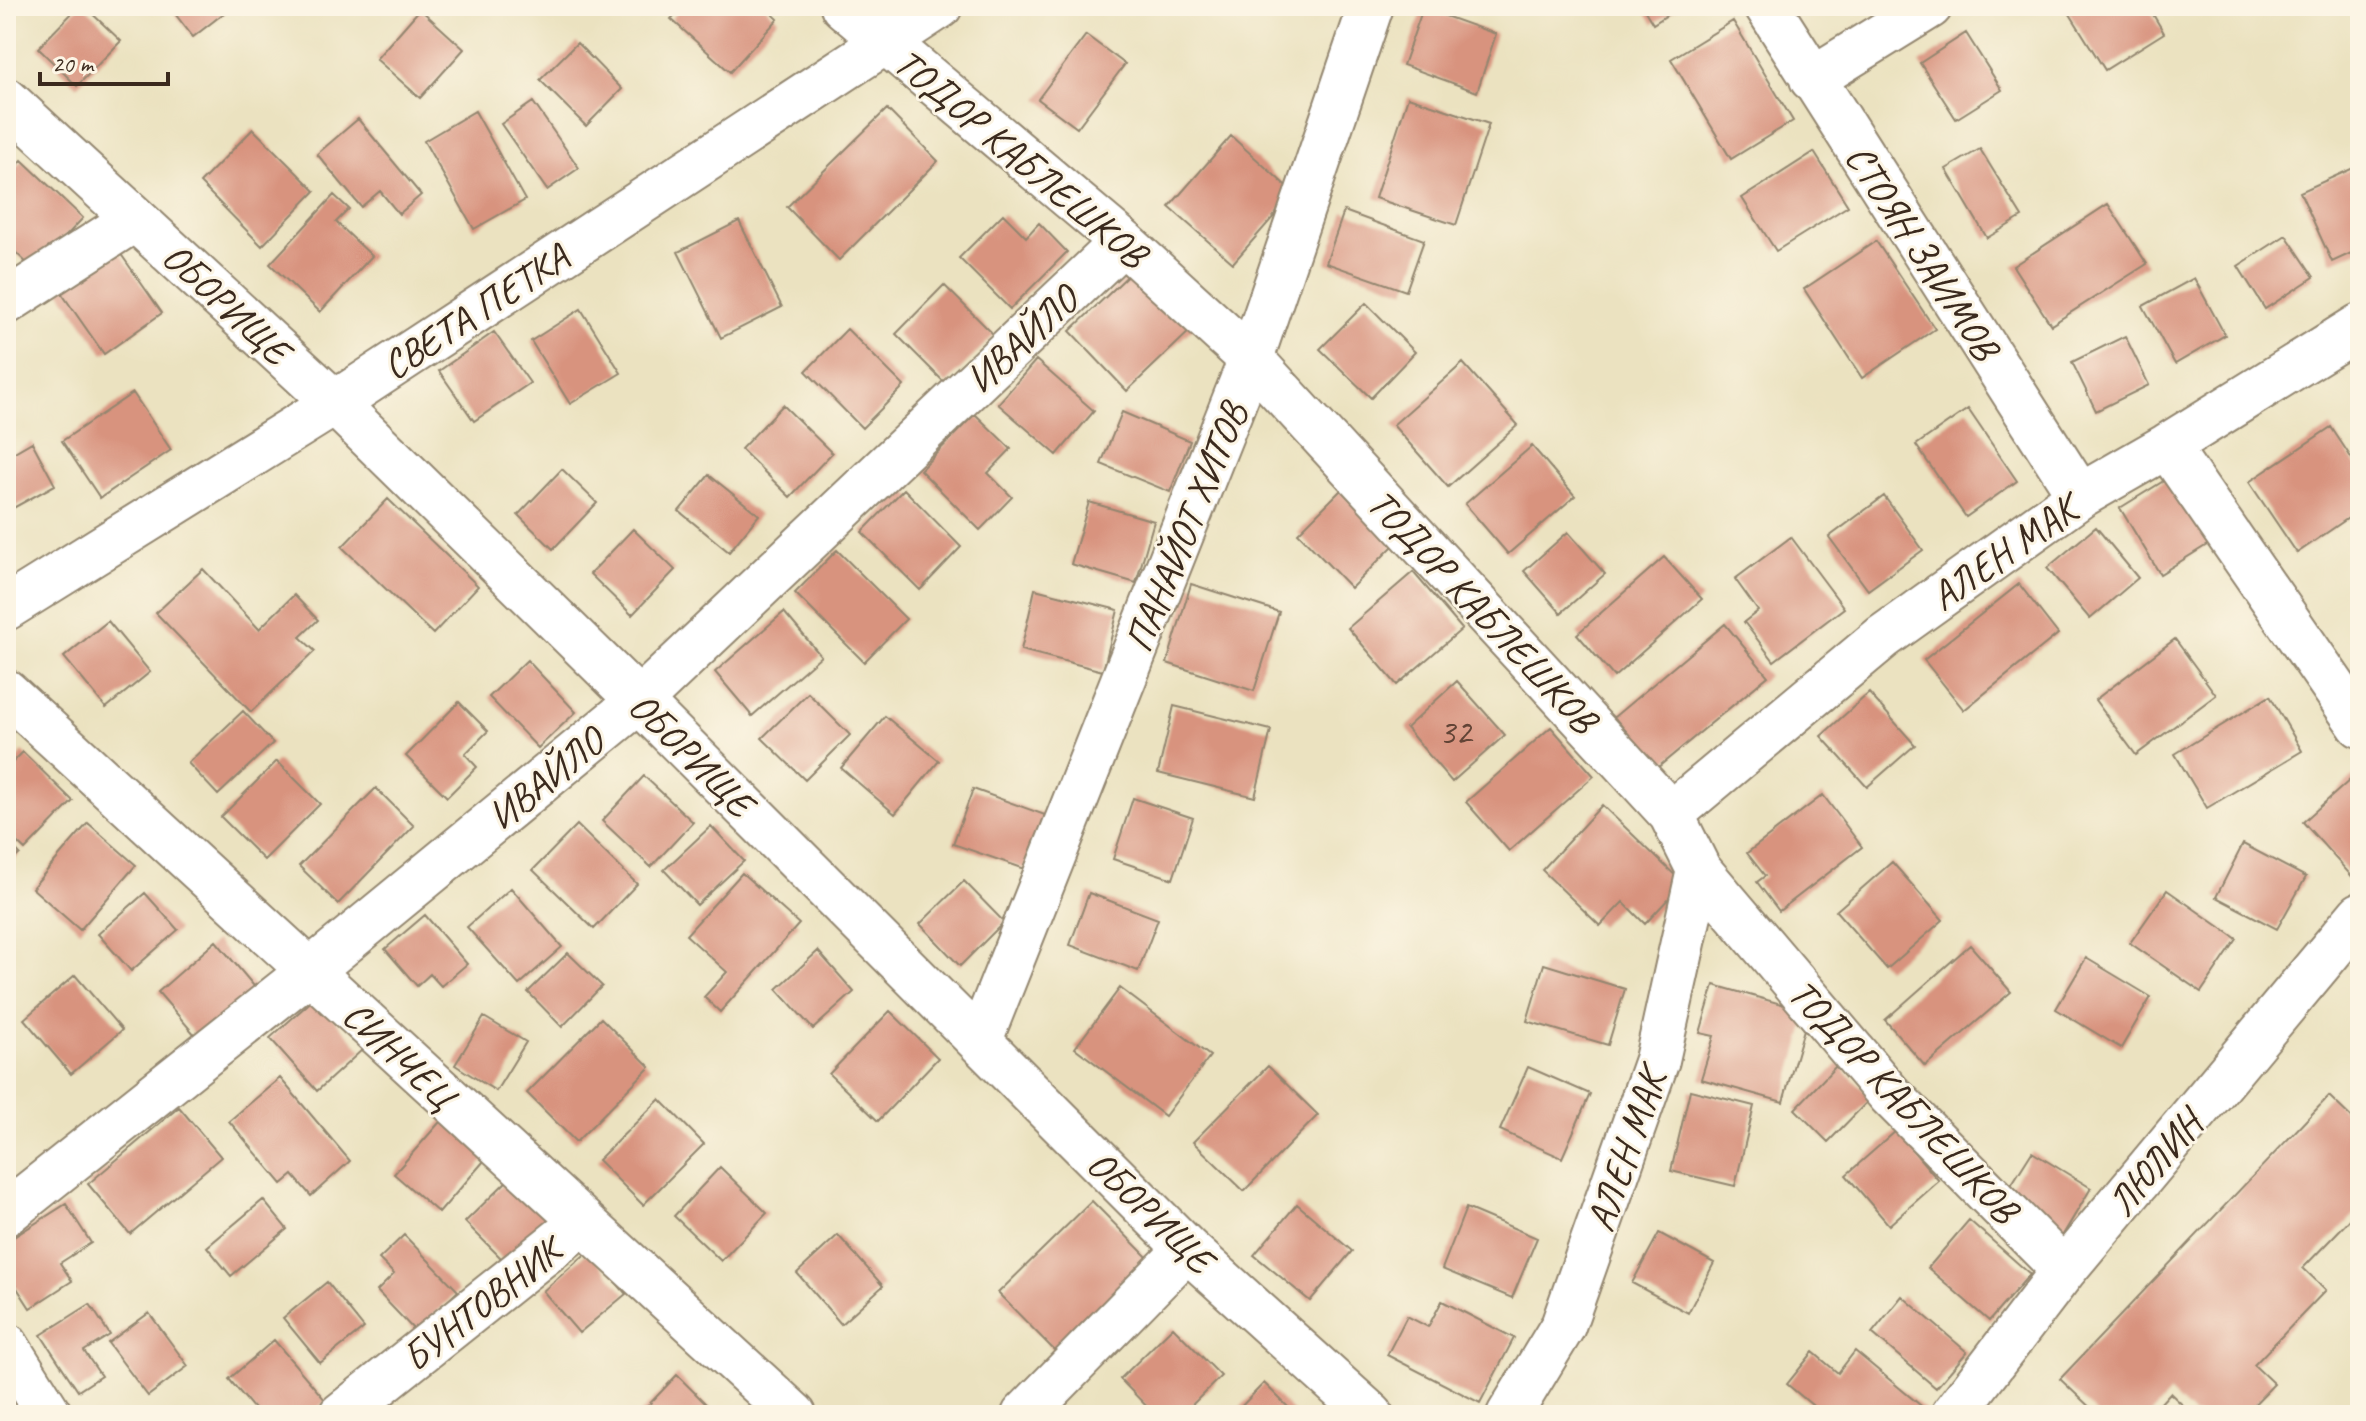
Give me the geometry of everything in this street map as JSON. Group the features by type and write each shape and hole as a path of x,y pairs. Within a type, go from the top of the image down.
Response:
{"street":[{"name":"ТОДОР КАБЛЕШКОВ","path":"843,6 1123,242 1251,359 1671,814 1699,870 1890,1095 2064,1270"},
{"name":"СВЕТА ПЕТКА","path":"6,608 335,403 940,6"},
{"name":"ПАНАЙОТ ХИТОВ","path":"980,1040 1251,359 1371,6"},
{"name":"СТОЯН ЗАИМОВ","path":"1767,6 2080,496"},
{"path":"1812,79 1930,6"},
{"name":"ОБОРИЩЕ","path":"6,100 335,403 639,701 1187,1249 1371,1415"},
{"path":"6,302 135,219"},
{"name":"ИВАЙЛО","path":"6,1213 310,971 639,701 1123,242"},
{"name":"АЛЕН МАК","path":"1671,814 1883,637 2080,496 2167,446 2360,326"},
{"path":"2167,446 2360,725"},
{"name":"СИНЧЕЦ","path":"6,692 794,1415"},
{"name":"АЛЕН МАК","path":"1509,1415 1563,1326 1657,1060 1699,870"},
{"name":"ЛЮЛИН","path":"1953,1415 2064,1270 2360,915"},
{"name":"БУНТОВНИК","path":"341,1415 583,1222"},
{"path":"1024,1415 1187,1249"},
{"path":"13,1368 50,1415"}],"building":[{"path":"79,6 84,6 121,41 77,86 38,48"},
{"path":"169,6 233,6 193,37"},
{"path":"683,6 764,6 778,19 730,72 671,19"},
{"path":"1642,6 1681,6 1653,24"},
{"path":"2065,6 2148,6 2164,33 2105,70"},
{"path":"1423,8 1496,34 1477,92 1403,65"},
{"path":"420,9 464,49 420,98 376,59"},
{"path":"1733,21 1793,121 1731,159 1671,59"},
{"path":"1966,33 2002,90 1956,119 1920,63"},
{"path":"1086,35 1125,64 1077,128 1038,99"},
{"path":"577,43 622,89 586,126 540,80"},
{"path":"1408,97 1489,124 1456,225 1375,198"},
{"path":"533,102 579,168 547,190 501,124"},
{"path":"887,109 938,161 839,260 787,207"},
{"path":"475,111 525,200 474,229 424,141"},
{"path":"358,119 421,195 399,214 380,191 361,207 317,154"},
{"path":"253,129 315,191 262,246 200,183"},
{"path":"1231,136 1294,193 1233,263 1169,207"},
{"path":"1980,149 2022,217 1987,238 1946,169"},
{"path":"1814,152 1848,206 1776,251 1742,198"},
{"path":"22,160 83,218 34,270 6,243 6,178"},
{"path":"2360,165 2360,249 2332,262 2300,192"},
{"path":"334,195 349,209 336,222 372,256 320,312 270,264"},
{"path":"2108,204 2147,264 2051,325 2013,266"},
{"path":"1344,211 1424,240 1406,291 1326,263"},
{"path":"1003,214 1026,237 1039,223 1067,252 1010,309 959,258"},
{"path":"739,221 782,307 721,338 678,252"},
{"path":"2286,235 2314,277 2265,309 2238,266"},
{"path":"1876,241 1935,329 1862,378 1804,289"},
{"path":"118,250 162,313 104,354 60,291"},
{"path":"1137,267 1194,327 1127,391 1070,331"},
{"path":"2194,278 2225,335 2175,364 2143,306"},
{"path":"944,285 994,335 946,384 896,334"},
{"path":"1366,303 1415,352 1371,398 1320,349"},
{"path":"581,309 621,373 570,404 531,341"},
{"path":"847,329 904,386 862,428 806,371"},
{"path":"494,332 530,383 474,421 439,371"},
{"path":"2125,336 2149,385 2096,411 2072,362"},
{"path":"1036,360 1094,411 1057,455 998,404"},
{"path":"1463,363 1518,425 1448,487 1393,425"},
{"path":"133,393 171,450 100,498 62,441"},
{"path":"783,405 832,453 790,497 741,449"},
{"path":"1968,409 2017,481 1966,517 1916,445"},
{"path":"1122,412 1190,441 1170,492 1101,464"},
{"path":"975,414 1011,449 988,473 1012,497 980,530 920,470"},
{"path":"2331,427 2360,471 2360,510 2297,553 2249,482"},
{"path":"32,442 55,485 6,512 6,457"},
{"path":"1532,446 1575,496 1508,554 1465,504"},
{"path":"562,469 597,503 553,549 518,515"},
{"path":"2175,474 2215,540 2160,574 2120,508"},
{"path":"709,475 759,515 729,552 679,511"},
{"path":"904,489 961,547 920,590 862,532"},
{"path":"1341,490 1394,545 1351,588 1298,533"},
{"path":"1884,496 1923,550 1868,590 1829,537"},
{"path":"388,499 478,586 433,634 342,547"},
{"path":"1089,502 1154,521 1136,583 1071,564"},
{"path":"2096,527 2138,578 2090,619 2047,568"},
{"path":"633,529 675,570 632,615 590,574"},
{"path":"1568,532 1605,574 1561,613 1524,571"},
{"path":"1791,537 1844,608 1774,661 1744,622 1758,611 1735,579"},
{"path":"837,550 906,619 864,662 795,593"},
{"path":"1664,557 1702,599 1614,677 1577,634"},
{"path":"203,569 259,629 294,595 318,620 300,637 315,651 251,712 156,613"},
{"path":"1413,572 1462,629 1397,685 1348,628"},
{"path":"1191,584 1279,612 1254,691 1167,663"},
{"path":"2019,584 2058,634 1964,710 1924,660"},
{"path":"1035,589 1118,610 1103,671 1021,650"},
{"path":"784,612 821,656 752,716 715,672"},
{"path":"108,621 150,672 106,708 64,657"},
{"path":"1725,624 1768,676 1657,768 1614,717"},
{"path":"2175,639 2216,695 2136,755 2095,700"},
{"path":"527,660 576,712 538,748 489,697"},
{"path":"1457,681 1505,735 1452,782 1406,728"},
{"path":"808,693 850,735 805,780 762,738"},
{"path":"1869,693 1915,745 1867,787 1821,736"},
{"path":"2270,696 2302,751 2207,808 2175,754"},
{"path":"459,702 488,731 465,754 477,767 447,797 406,756"},
{"path":"1174,706 1271,730 1255,797 1158,773"},
{"path":"243,711 273,743 218,795 188,763"},
{"path":"885,716 939,761 895,814 841,768"},
{"path":"1551,727 1594,776 1509,851 1466,802"},
{"path":"23,752 73,801 25,850 6,832 6,769"},
{"path":"277,761 320,804 264,860 221,817"},
{"path":"2360,771 2360,876 2355,880 2303,822"},
{"path":"644,776 693,822 651,867 602,821"},
{"path":"376,788 414,826 338,904 299,866"},
{"path":"973,789 1045,815 1025,869 953,844"},
{"path":"1823,795 1862,847 1779,911 1757,882 1765,876 1747,853"},
{"path":"1133,798 1193,818 1173,879 1113,859"},
{"path":"1602,805 1683,883 1645,924 1623,902 1600,926 1542,870"},
{"path":"88,823 136,865 80,930 32,888"},
{"path":"577,825 637,884 594,929 533,870"},
{"path":"711,826 744,861 697,905 664,870"},
{"path":"6,839 20,854 6,866"},
{"path":"2243,844 2306,877 2277,929 2216,897"},
{"path":"1892,862 1943,920 1887,969 1836,911"},
{"path":"742,873 799,924 720,1012 704,997 727,972 686,935"},
{"path":"964,881 1004,922 960,966 920,924"},
{"path":"511,888 562,947 519,985 467,927"},
{"path":"2167,890 2237,939 2201,992 2130,943"},
{"path":"145,893 178,930 131,971 98,934"},
{"path":"1089,893 1158,919 1138,971 1070,945"},
{"path":"425,915 467,964 441,986 430,974 417,986 385,949"},
{"path":"216,941 259,992 201,1042 158,992"},
{"path":"1970,945 2011,992 1925,1066 1885,1020"},
{"path":"818,951 854,992 813,1029 777,989"},
{"path":"568,953 602,986 562,1027 528,992"},
{"path":"2086,958 2151,997 2121,1048 2056,1009"},
{"path":"1544,964 1625,989 1608,1045 1527,1021"},
{"path":"75,975 122,1030 71,1074 24,1019"},
{"path":"1714,985 1809,1012 1783,1102 1701,1079 1714,1036 1700,1033"},
{"path":"1120,988 1210,1056 1165,1116 1075,1048"},
{"path":"315,998 362,1050 317,1091 270,1038"},
{"path":"890,1011 938,1058 878,1121 829,1074"},
{"path":"484,1017 526,1042 496,1091 455,1065"},
{"path":"601,1018 650,1067 576,1142 527,1093"},
{"path":"1838,1064 1871,1098 1828,1142 1795,1109"},
{"path":"1268,1066 1318,1115 1244,1191 1193,1142"},
{"path":"1528,1067 1590,1094 1562,1158 1500,1130"},
{"path":"280,1078 350,1161 311,1196 293,1175 282,1184 229,1121"},
{"path":"1690,1090 1754,1106 1735,1186 1671,1171"},
{"path":"2329,1096 2360,1126 2360,1209 2303,1268 2326,1290 2254,1365 2274,1384 2244,1415 2193,1415 2170,1393 2150,1415 2098,1415 2060,1379"},
{"path":"660,1099 704,1144 643,1205 598,1160"},
{"path":"179,1107 221,1157 130,1234 88,1184"},
{"path":"446,1115 490,1154 439,1213 394,1174"},
{"path":"1896,1131 1939,1181 1889,1225 1846,1175"},
{"path":"2032,1152 2091,1188 2061,1238 2001,1201"},
{"path":"720,1167 767,1213 721,1261 674,1216"},
{"path":"510,1178 553,1221 508,1265 465,1222"},
{"path":"263,1200 287,1229 231,1276 207,1247"},
{"path":"1092,1201 1153,1263 1059,1355 998,1293"},
{"path":"66,1204 91,1243 60,1263 72,1281 30,1308 6,1271 6,1242"},
{"path":"1297,1204 1352,1251 1310,1301 1254,1255"},
{"path":"1466,1208 1537,1238 1512,1298 1442,1269"},
{"path":"1969,1220 2030,1274 1989,1321 1928,1268"},
{"path":"1659,1233 1714,1263 1688,1313 1632,1283"},
{"path":"404,1235 458,1291 416,1332 377,1291 394,1274 379,1259"},
{"path":"838,1235 883,1286 841,1324 797,1273"},
{"path":"589,1251 626,1294 579,1333 543,1291"},
{"path":"327,1282 364,1328 320,1363 283,1318"},
{"path":"1902,1296 1967,1352 1936,1388 1872,1333"},
{"path":"1442,1301 1514,1338 1480,1403 1387,1355 1407,1316 1428,1327"},
{"path":"90,1304 110,1335 84,1351 101,1376 78,1391 41,1335"},
{"path":"149,1313 188,1366 148,1396 108,1343"},
{"path":"1173,1327 1221,1376 1182,1415 1155,1415 1120,1379"},
{"path":"274,1340 326,1401 309,1415 259,1415 229,1379"},
{"path":"1855,1351 1926,1410 1922,1415 1824,1415 1787,1384 1813,1352 1838,1373"},
{"path":"677,1375 717,1415 639,1415"},
{"path":"1264,1383 1296,1415 1233,1415"}]}
